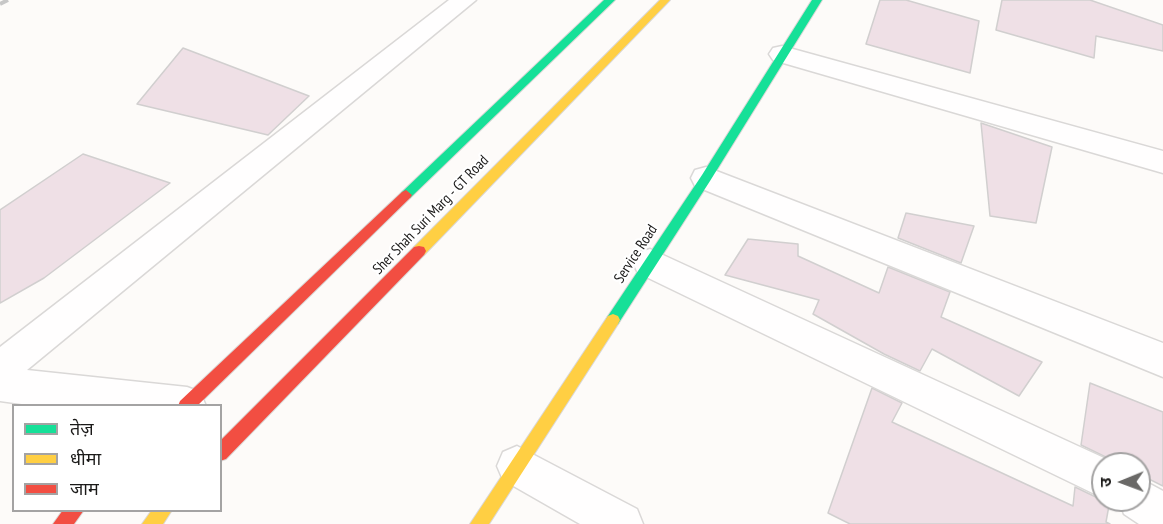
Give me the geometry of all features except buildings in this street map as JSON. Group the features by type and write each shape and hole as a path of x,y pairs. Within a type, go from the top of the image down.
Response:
{"main road":[{"name":"Sher Shah Suri Marg - GT Road","path":"188,404 610,0"},
{"name":"Sher Shah Suri Marg - GT Road","path":"222,451 665,0"},
{"name":"Service Road","path":"479,524 706,178 817,0"},
{"path":"62,524 74,512"},
{"path":"151,524 162,512"}],"street":[{"path":"0,369 464,0"},
{"path":"782,54 1163,162"},
{"path":"706,178 1163,360"},
{"path":"650,263 1091,472"},
{"path":"0,384 178,404"},
{"path":"517,466 622,524"}],"railway":[{"path":"0,4 8,0"}],"traffic: fast":[{"path":"406,195 610,0"},
{"path":"613,320 706,178 817,0"}],"traffic: slow":[{"path":"419,251 665,0"},
{"path":"479,524 613,320"},
{"path":"151,524 162,512"}],"traffic: jam":[{"path":"188,404 406,195"},
{"path":"222,451 419,251"},
{"path":"62,524 74,512"}]}
